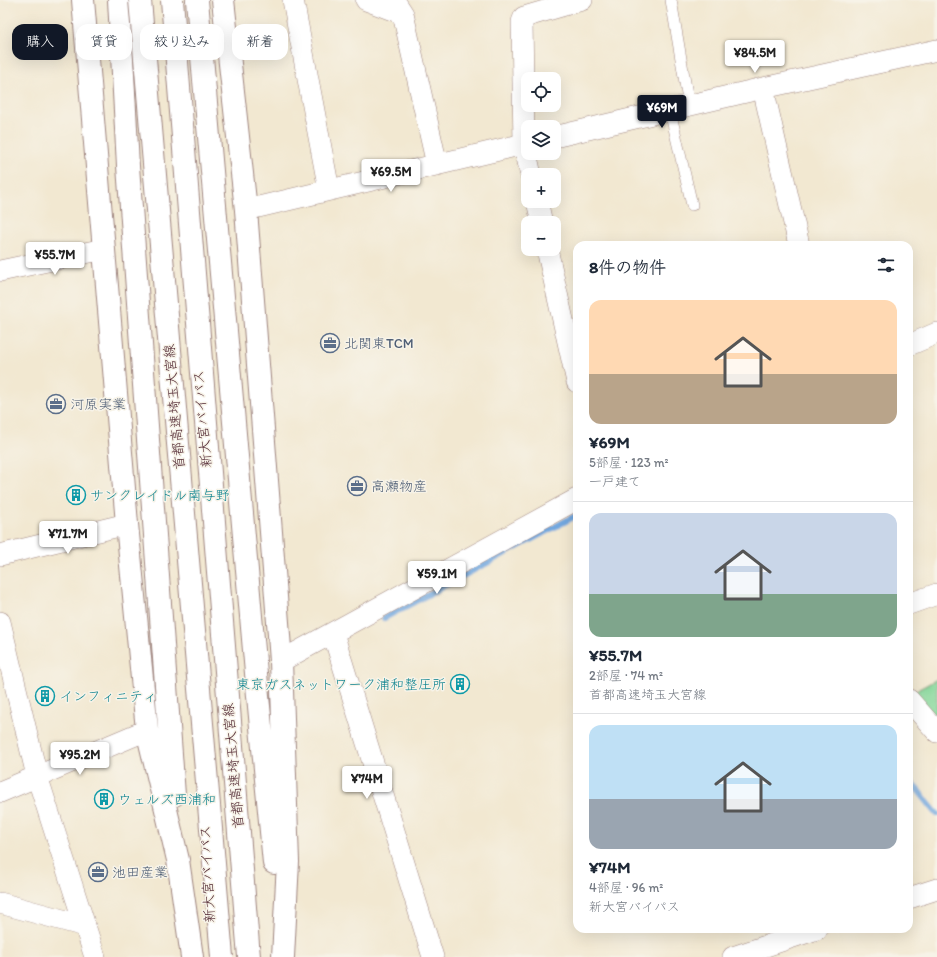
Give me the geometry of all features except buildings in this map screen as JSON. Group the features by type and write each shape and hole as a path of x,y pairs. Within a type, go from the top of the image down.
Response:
{"highway":[{"path":"83,0 127,524 147,730 178,860"},
{"path":"119,0 128,166 178,860 192,957"},
{"name":"首都高速埼玉大宮線","path":"140,0 222,957"},
{"name":"新大宮バイパス","path":"148,0 184,437 212,957"},
{"name":"新大宮バイパス","path":"166,0 204,436 257,957"},
{"name":"首都高速埼玉大宮線","path":"172,0 249,957"},
{"path":"197,0 258,696 283,955"},
{"path":"223,0 246,210 282,661 288,862 283,955"}],"street":[{"path":"293,0 329,190"},
{"path":"366,0 399,7 437,165"},
{"path":"525,120 522,22 524,17 582,0"},
{"path":"561,135 763,88 937,50"},
{"path":"763,88 798,241"},
{"path":"246,210 521,145"},
{"path":"0,272 104,248"},
{"path":"549,256 573,364"},
{"path":"913,343 937,333"},
{"path":"282,661 573,501"},
{"path":"0,555 127,524"},
{"path":"913,603 937,594"},
{"path":"0,622 37,776 94,957"},
{"path":"333,633 433,957"},
{"path":"913,705 937,732"},
{"path":"0,792 147,730"},
{"path":"913,897 937,889"},
{"path":"0,903 85,926"},
{"path":"733,957 754,954 807,933"}],"lane":[{"path":"671,0 680,108 692,205"}],"green space":[{"path":"937,679 937,723 913,697 913,692"}],"waterway":[{"path":"384,618 573,517"},
{"path":"913,784 937,814"}],"place":[{"name":"北関東TCM","path":"330,343"},
{"name":"河原実業","path":"56,404"},
{"name":"高瀬物産","path":"357,486"},
{"name":"サンクレイドル南与野","path":"76,495"},
{"name":"東京ガスネットワーク浦和整圧所","path":"460,684"},
{"name":"インフィニティ","path":"45,696"},
{"name":"ウェルズ西浦和","path":"104,799"},
{"name":"池田産業","path":"98,872"}]}
